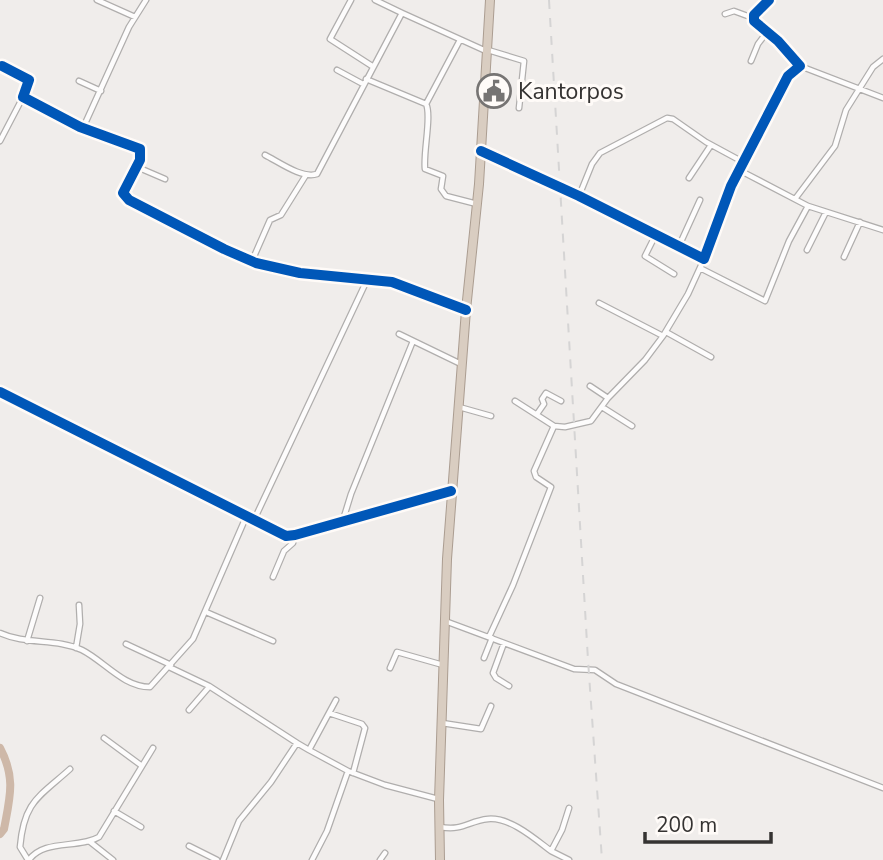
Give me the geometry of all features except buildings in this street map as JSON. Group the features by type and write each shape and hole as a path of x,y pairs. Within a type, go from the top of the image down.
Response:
{"highway":[{"path":"440,860 443,665 451,491 477,204 490,0"}],"street":[{"path":"97,0 135,17"},
{"path":"83,128 135,17 146,0"},
{"path":"351,0 330,39 372,66"},
{"path":"375,0 460,40 524,61 519,108"},
{"path":"753,18 768,0"},
{"path":"725,14 734,11 753,18 785,47 800,66 883,98"},
{"path":"265,155 306,175 317,173 402,13"},
{"path":"751,61 767,32"},
{"path":"426,104 460,40"},
{"path":"795,199 835,146 844,114 873,67 883,59"},
{"path":"0,141 15,116 29,80 2,66"},
{"path":"515,401 555,426 589,423 608,398 639,367 664,334 705,259 739,170 788,76 800,66"},
{"path":"337,69 426,104 430,111 424,150 425,169 443,176 441,189 446,196 477,204"},
{"path":"79,81 101,91"},
{"path":"23,97 83,128 140,149 137,167 122,193 125,197 224,249 252,261 300,274 368,278 400,283 466,310"},
{"path":"579,196 592,164 600,153 667,118 673,119 711,145 743,162"},
{"path":"689,178 711,145"},
{"path":"481,151 705,259"},
{"path":"137,167 165,179"},
{"path":"739,170 808,206 883,230"},
{"path":"252,261 270,220 281,215 306,175"},
{"path":"679,246 700,200"},
{"path":"700,268 765,301 791,236 808,206"},
{"path":"807,250 826,212"},
{"path":"844,257 860,222"},
{"path":"656,234 645,256 674,274"},
{"path":"253,521 368,278"},
{"path":"598,303 711,357"},
{"path":"399,334 462,364"},
{"path":"344,520 351,494 413,341"},
{"path":"590,386 608,398"},
{"path":"0,392 282,535 295,536 451,491"},
{"path":"537,414 544,404 542,399 546,393 561,401"},
{"path":"458,407 491,416"},
{"path":"602,407 632,426"},
{"path":"484,658 551,487 534,475 555,426"},
{"path":"0,633 27,641 76,648 130,682 151,686 191,642 246,517"},
{"path":"273,577 282,555 295,536"},
{"path":"27,641 40,598"},
{"path":"76,648 80,624 79,606"},
{"path":"206,612 273,641"},
{"path":"445,621 574,669 595,670 616,684 883,788"},
{"path":"505,643 493,673 509,686"},
{"path":"126,645 209,686 296,743 351,772 439,800"},
{"path":"390,668 397,652 443,665"},
{"path":"189,710 209,686"},
{"path":"309,750 336,700"},
{"path":"442,723 481,729 491,706"},
{"path":"313,860 351,772 365,727 329,713"},
{"path":"104,738 142,766"},
{"path":"223,860 240,820 271,782 296,743"},
{"path":"70,769 33,802 26,812 20,847 29,860 43,849 89,841 99,836 153,748"},
{"path":"551,851 569,808"},
{"path":"114,811 141,827"},
{"path":"439,827 458,829 487,819 500,821 512,825 569,860"},
{"path":"89,841 113,860"},
{"path":"189,846 217,860"},
{"path":"380,860 385,853"}],"waterway":[{"path":"0,748 10,778 8,807 4,829 0,834"}],"railway":[{"path":"549,0 602,860"}],"cycle path":[{"path":"481,151 579,196 704,259 731,186 788,76 800,66 778,41 754,21 754,15 769,0"},
{"path":"2,66 29,80 23,97 80,127 140,149 140,160 123,193 129,200 256,263 300,273 392,282 466,310"},
{"path":"0,392 286,536 451,491"}],"place":[{"name":"Kantorpos","path":"494,91"}]}
